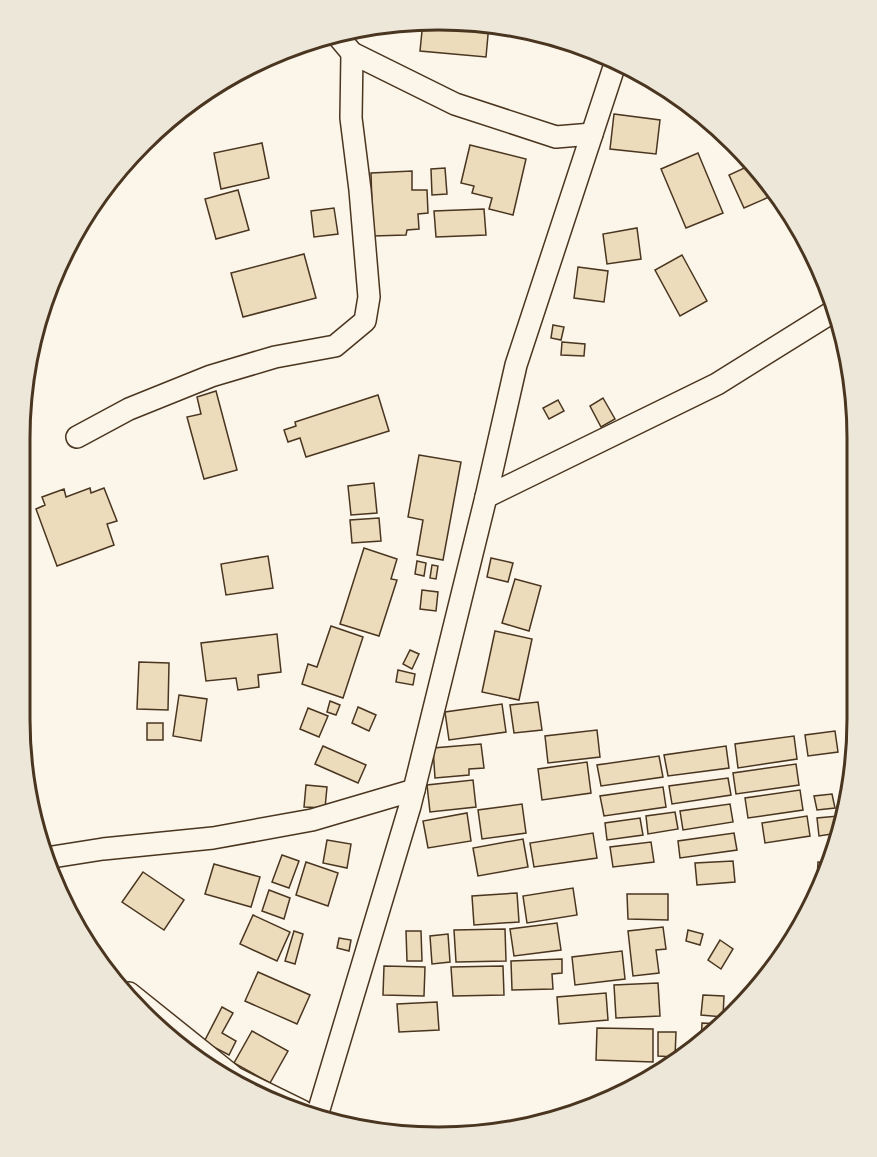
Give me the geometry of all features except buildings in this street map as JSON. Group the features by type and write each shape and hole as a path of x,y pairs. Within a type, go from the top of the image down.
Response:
{"street":[{"path":"343,42 352,52 455,104 556,137 592,134"},
{"path":"77,437 129,409 211,376 275,357 335,346 364,321 369,297 351,118 352,52"},
{"path":"319,1109 414,790 516,365 613,69"},
{"path":"486,497 717,384 827,315"},
{"path":"54,857 102,849 213,838 312,820 414,790"},
{"path":"164,1021 199,1049"}]}
